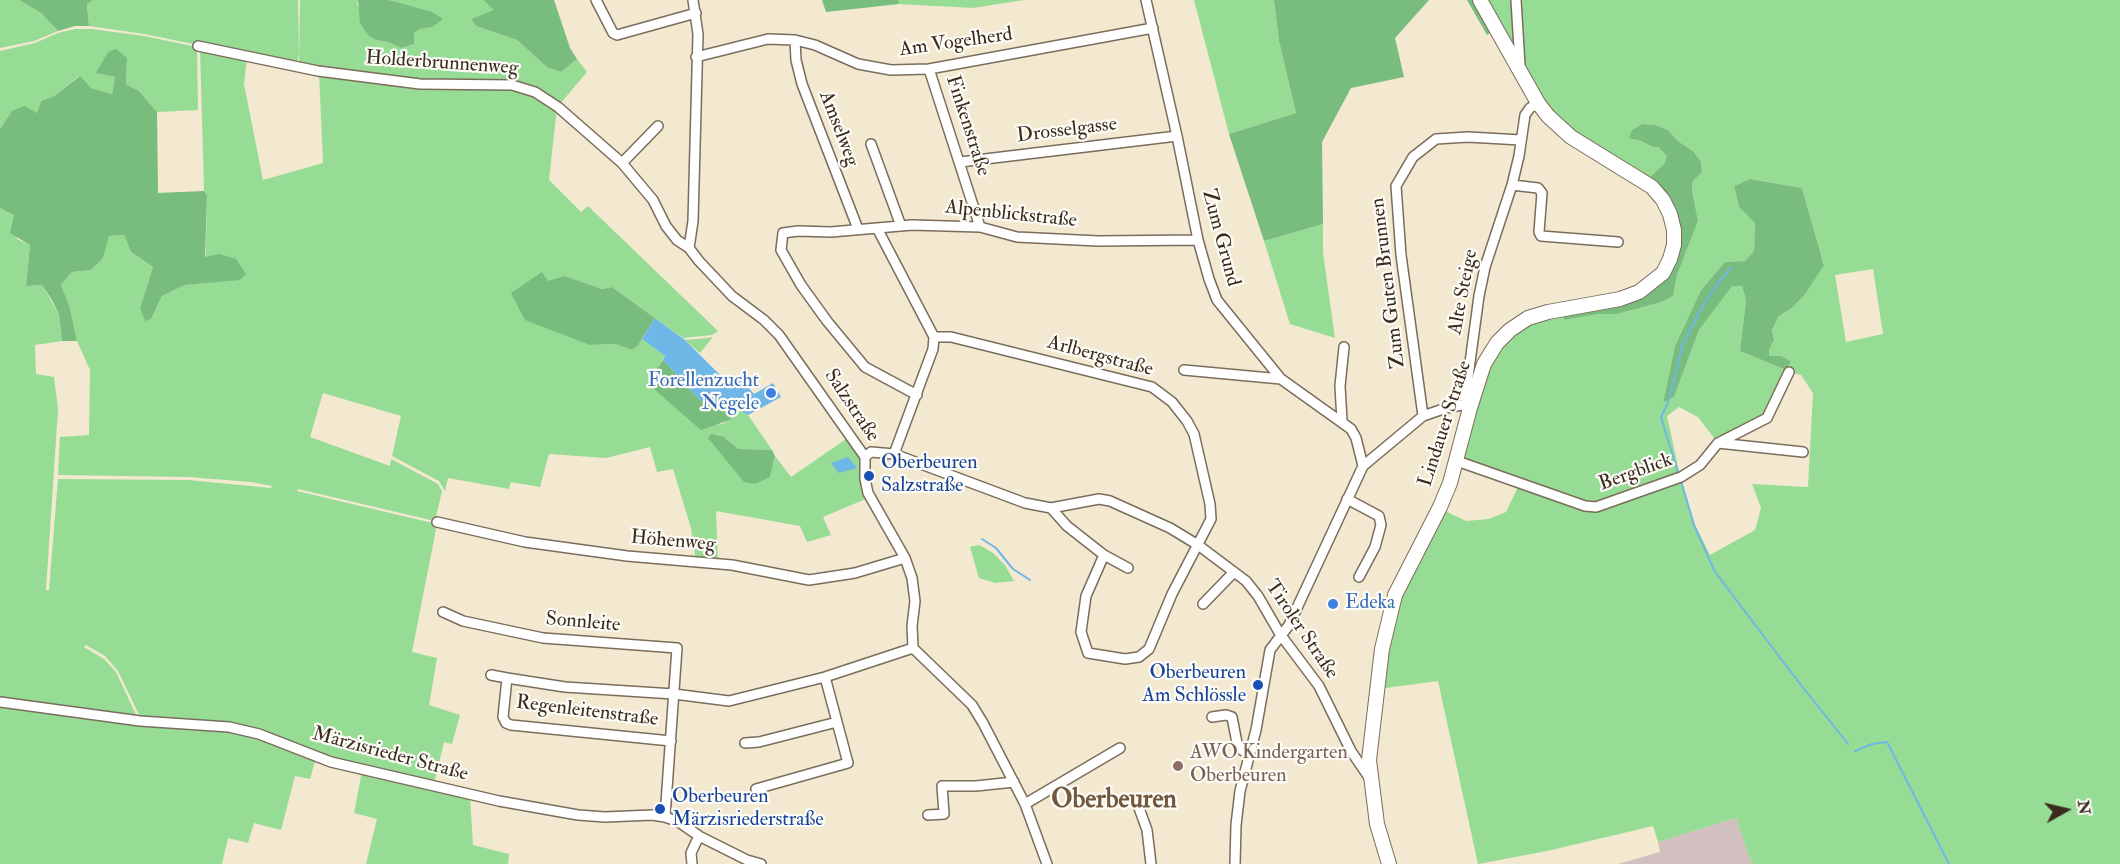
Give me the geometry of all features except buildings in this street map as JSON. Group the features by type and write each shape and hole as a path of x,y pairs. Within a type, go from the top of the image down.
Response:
{"main road":[{"name":"Lindauer Straße","path":"1389,864 1377,824 1370,779 1370,736 1390,610 1395,595 1440,507 1457,461 1484,364 1497,344 1510,330 1528,318 1548,312 1620,299 1639,292 1663,273 1674,245 1670,214 1663,200 1652,187 1571,137 1548,116 1538,103 1480,0"}],"street":[{"path":"596,0 613,33 617,34 696,13"},
{"path":"689,248 693,221 698,34 693,0"},
{"name":"Zum Grund","path":"1146,0 1198,240 1217,300 1281,379 1351,429 1356,438 1363,466"},
{"path":"1517,1 1520,70"},
{"name":"Am Vogelherd","path":"696,57 768,39 795,40 814,45 858,64 891,70 930,69 1153,28"},
{"name":"Amselweg","path":"795,40 796,60 802,84 858,229"},
{"name":"Holderbrunnenweg","path":"198,46 318,71 449,85 512,85 535,92 558,106 622,164 653,200 666,226 677,240 689,248"},
{"name":"Finkenstraße","path":"930,69 980,227"},
{"name":"Alte Steige","path":"1470,408 1465,399 1479,296 1488,255 1512,185 1525,115 1538,103"},
{"path":"622,164 658,126"},
{"name":"Drosselgasse","path":"960,162 1177,136"},
{"name":"Zum Guten Brunnen","path":"1423,416 1401,255 1396,186 1413,157 1436,139 1468,137 1521,140"},
{"path":"871,144 901,226"},
{"path":"1512,185 1538,188 1542,193 1539,232 1541,236 1618,242"},
{"name":"Alpenblickstraße","path":"916,395 865,367 827,321 801,285 781,250 783,233 901,226 980,227 1017,237 1098,241 1198,240"},
{"path":"877,228 934,337 933,349 894,454"},
{"name":"Salzstraße","path":"689,248 732,296 764,320 779,335 865,457 865,479 868,493 905,558 912,578 915,601 912,626 913,648"},
{"name":"Arlbergstraße","path":"934,337 951,337 1152,387 1172,402 1187,421 1194,434 1210,504 1211,519 1172,594 1149,649 1139,657 1125,659 1088,653 1082,632 1086,596 1104,555"},
{"path":"1342,421 1340,386 1344,347"},
{"path":"1184,370 1281,379"},
{"name":"Bergblick","path":"1457,461 1585,506 1602,505 1679,477 1700,465 1719,443 1767,418 1789,372"},
{"path":"1235,864 1240,791 1257,730 1269,650 1289,625 1363,466 1423,416 1462,405 1470,408"},
{"path":"1719,443 1803,452"},
{"name":"Tiroler Straße","path":"865,457 871,452 894,454 1025,502 1051,508 1099,499 1110,501 1170,528 1197,545 1246,581 1258,596 1280,634 1319,686 1350,752 1370,779"},
{"path":"1347,499 1379,516 1381,525 1375,547 1359,577"},
{"path":"1051,508 1067,526 1104,555 1128,568"},
{"name":"Höhenweg","path":"436,522 525,542 627,556 732,565 809,580 855,573 905,558"},
{"path":"1203,604 1234,572"},
{"name":"Sonnleite","path":"443,612 463,621 543,638 676,648 665,817"},
{"path":"674,694 729,701 825,677 913,648 972,705 1025,804 1047,864"},
{"name":"Regenleitenstraße","path":"491,675 565,687 674,694"},
{"path":"756,789 848,763 825,677"},
{"name":"Regenleitenstraße","path":"507,678 503,717 506,723 511,725 671,741"},
{"name":"Märzisrieder Straße","path":"0,702 117,718 229,727 259,734 332,762 499,801 578,815 665,817 679,822 699,836 747,860 761,864"},
{"path":"1212,717 1226,715 1232,717 1237,743 1249,755"},
{"path":"745,743 759,742 837,722"},
{"path":"1025,804 1120,748"},
{"path":"928,815 944,814 942,786 976,786 1014,782"},
{"path":"1139,808 1147,830 1151,864"},
{"path":"692,864 691,853 699,836"}],"shaded area":[{"path":"1736,818 1752,864 1618,864 1660,852 1658,842"}],"green space":[{"path":"0,0 19,0 41,13 58,31 34,41 0,48"},
{"path":"19,0 93,0 87,4 89,26 75,26 58,31 41,13"},
{"path":"93,0 298,0 299,53 297,65 144,34 89,26 87,3"},
{"path":"300,0 358,0 357,4 376,40 401,48 414,44 414,33 420,29 432,27 405,5 389,0 483,0 495,10 471,19 476,26 517,40 548,68 561,72 577,59 587,72 559,105 536,91 299,65"},
{"path":"358,0 389,0 432,12 443,19 432,27 420,29 414,33 414,44 401,48 369,36 360,23"},
{"path":"483,0 554,0 570,48 577,59 561,72 548,68 517,40 476,26 471,19 494,10"},
{"path":"822,0 898,0 899,4 826,12"},
{"path":"898,0 1024,0 973,8 899,4"},
{"path":"1194,0 1274,0 1279,41 1296,113 1229,134"},
{"path":"1274,0 1429,0 1395,38 1404,77 1351,88 1322,142 1323,224 1264,241 1229,134 1296,113 1279,41"},
{"path":"1467,0 1476,0 1494,30 1487,35"},
{"path":"1486,0 1513,0 1517,56"},
{"path":"1518,0 2120,0 2120,864 1752,864 1736,818 1658,842 1653,826 1547,851 1478,864 1438,681 1378,689 1398,596 1443,510 1466,521 1489,519 1506,512 1519,485 1585,508 1596,508 1680,478 1695,525 1710,555 1755,530 1761,508 1752,484 1808,487 1813,393 1801,375 1788,372 1765,417 1718,443 1698,417 1679,407 1667,416 1680,476 1596,505 1585,505 1461,460 1486,366 1499,345 1511,333 1529,321 1549,315 1562,313 1564,320 1599,314 1617,314 1662,302 1673,296 1677,275 1698,221 1692,190 1693,181 1702,172 1701,162 1694,152 1678,141 1668,130 1655,125 1642,124 1632,130 1630,138 1658,147 1667,156 1664,164 1649,178 1596,150 1573,134 1551,114 1523,67","holes":["1750,179 1802,188 1824,264 1806,293 1792,308 1779,316 1772,330 1774,340 1769,356 1781,356 1791,361 1786,370 1740,351 1746,300 1742,286 1731,286 1699,330 1674,397 1663,403 1675,346 1701,290 1725,262 1745,261 1754,251 1755,222 1739,207 1734,186","1873,269 1883,334 1846,342 1835,275"]},
{"path":"75,29 144,36 197,47 198,110 157,112 139,91 126,84 127,58 97,73 115,77 112,94 91,88 79,76 54,96 41,101 37,113 12,111 0,129 0,51 35,43 58,33"},
{"path":"200,48 247,57 244,84 263,180 323,163 319,72 524,89 557,107 549,180 581,212 588,206 718,331 712,335 683,338 612,287 602,289 565,276 590,345 615,344 632,350 642,339 665,356 648,383 712,425 730,420 734,407 748,415 772,450 738,449 723,436 716,434 770,477 775,456 791,477 849,437 863,458 868,498 823,517 831,535 807,542 800,526 716,511 718,562 696,561 691,528 673,469 657,472 650,447 606,458 549,454 540,487 511,482 509,489 448,478 445,491 439,481 392,456 401,416 323,393 310,437 390,466 391,459 438,484 442,491 435,521 298,489 297,491 437,524 412,652 437,658 429,705 460,715 452,744 444,742 434,784 331,760 258,732 141,719 118,671 105,656 86,645 84,647 104,659 116,672 138,719 0,701 0,208 15,215 17,239 30,245 26,286 42,285 59,314 62,341 35,345 36,374 54,377 58,409 46,590 49,590 58,479 188,480 271,488 272,486 188,477 58,475 60,437 89,435 90,370 77,341 70,308 61,285 72,272 91,270 103,258 108,236 124,235 131,252 153,267 140,308 151,319 162,296 185,285 205,283 207,195 204,191"},
{"path":"116,49 127,58 126,84 139,91 157,112 158,193 204,191 207,195 205,257 219,254 236,259 246,274 240,280 185,285 162,296 151,319 145,321 140,308 153,267 131,252 124,235 109,236 103,258 91,270 72,272 61,285 70,308 77,341 62,341 59,314 52,300 42,285 26,286 30,245 10,233 14,215 0,208 0,129 12,111 24,106 37,113 41,101 54,96 80,76 91,88 112,94 115,77 96,73 108,52"},
{"path":"1642,124 1655,125 1668,130 1678,141 1694,152 1701,162 1702,172 1693,181 1692,190 1698,221 1677,275 1673,296 1662,302 1617,314 1599,314 1564,320 1562,313 1640,295 1677,245 1649,178 1664,164 1667,156 1658,147 1629,138 1632,130"},
{"path":"1750,179 1802,188 1824,265 1806,293 1792,308 1779,316 1772,330 1774,340 1769,356 1781,356 1791,361 1786,370 1740,351 1746,300 1742,286 1732,286 1699,330 1674,397 1663,403 1675,346 1701,290 1725,262 1745,261 1754,251 1755,223 1739,207 1734,186"},
{"path":"1323,224 1323,253 1335,338 1290,324 1264,241"},
{"path":"542,272 548,281 565,276 602,289 612,287 655,318 638,345 632,350 615,344 590,345 525,320 511,293"},
{"path":"713,337 700,353 685,340 707,338"},
{"path":"663,360 700,400 734,407 730,420 701,430 647,383"},
{"path":"711,434 723,436 738,449 772,450 775,456 770,477 755,484 744,482 708,438"},
{"path":"979,545 993,553 1005,565 1014,581 995,583 979,578 970,547"},
{"path":"0,704 229,729 258,736 316,758 310,779 295,776 281,830 254,823 248,843 228,838 222,864 0,864"},
{"path":"362,771 470,797 473,845 509,854 508,864 366,864 377,819 354,813"}],"water":[{"path":"655,318 685,340 729,384 738,376 754,394 773,383 781,397 748,415 734,407 710,404 700,400 663,360 665,356 642,339"},
{"path":"848,457 857,468 839,473 831,463"}],"waterway":[{"path":"1679,476 1661,417 1668,403 1683,344 1702,307 1731,268"},
{"path":"1681,481 1694,525 1715,572 1848,744"},
{"path":"982,539 996,548 1013,569 1030,580"},
{"path":"1855,751 1872,744 1887,742 1949,864"}],"place":[{"name":"Forellenzucht Negele","path":"771,393"},
{"name":"Oberbeuren Salzstraße","path":"869,476"},
{"name":"Edeka","path":"1333,604"},
{"name":"Oberbeuren Am Schlössle","path":"1258,685"},
{"name":"AWO Kindergarten Oberbeuren","path":"1178,766"},
{"name":"Oberbeuren Märzisriederstraße","path":"660,809"}],"district":[{"name":"Oberbeuren","path":"1114,801"}]}
